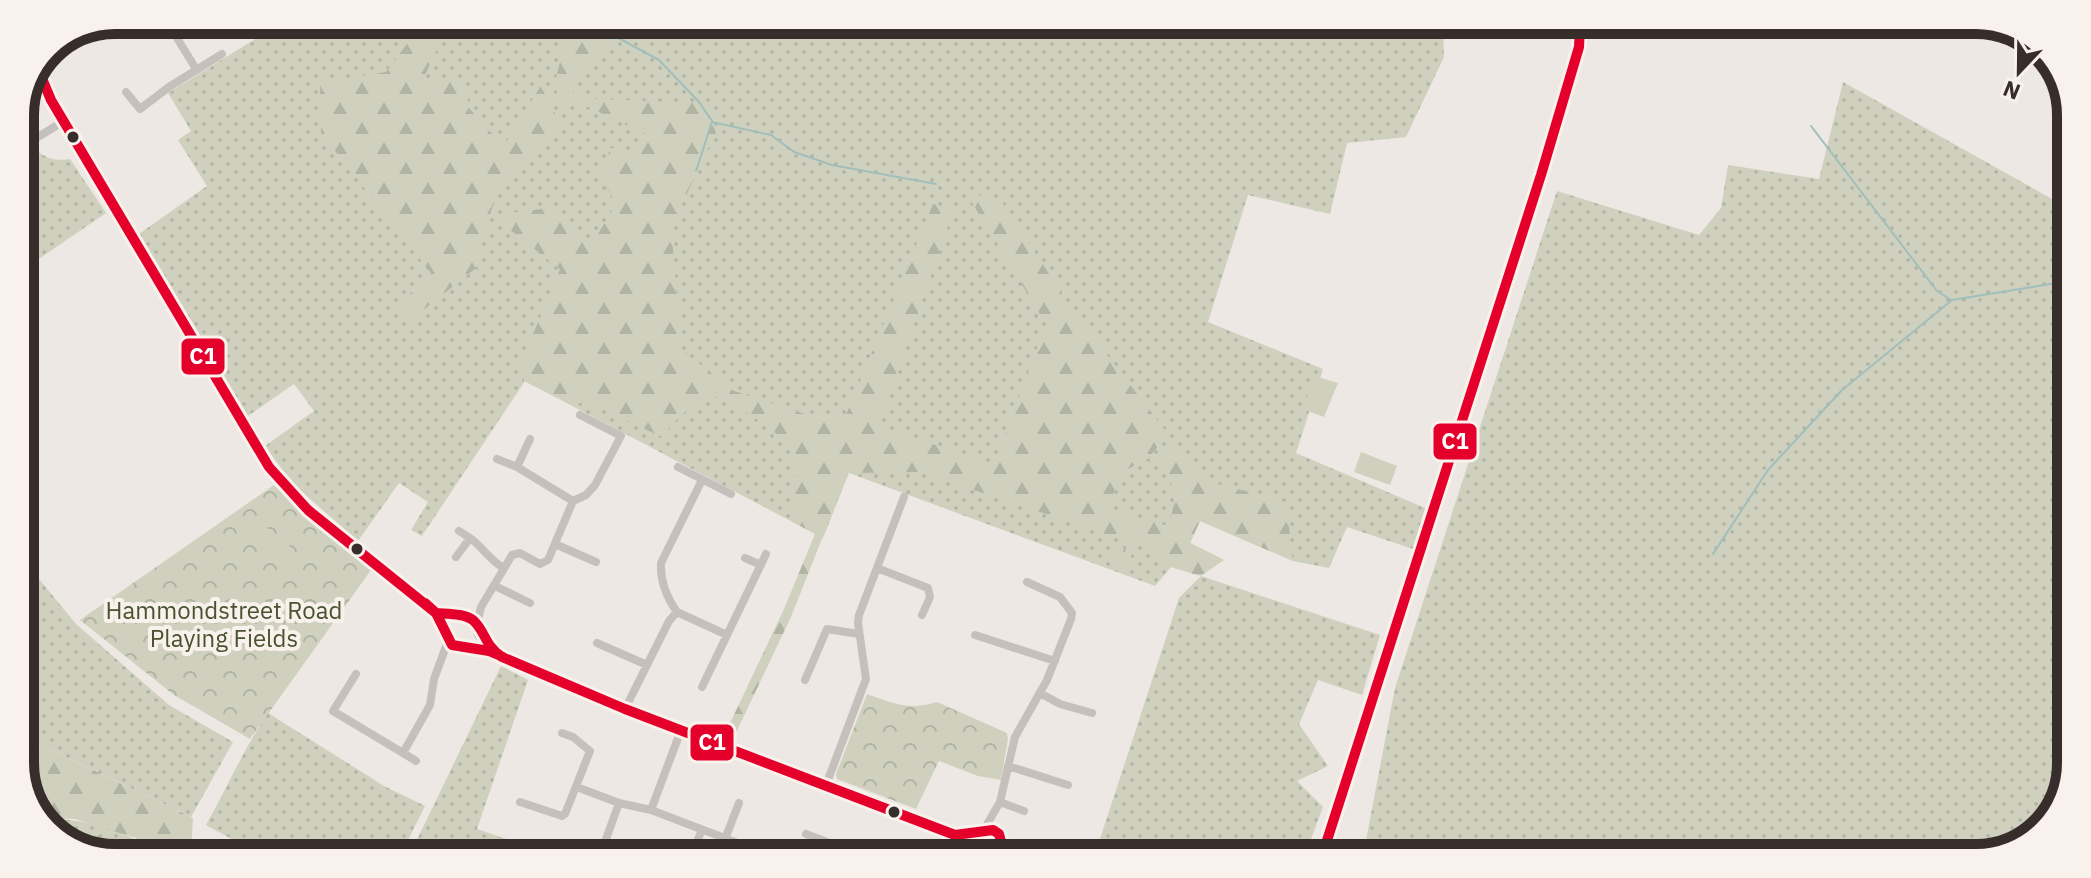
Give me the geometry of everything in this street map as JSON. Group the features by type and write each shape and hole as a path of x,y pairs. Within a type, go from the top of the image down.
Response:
{"street":[{"path":"175,34 196,69"},
{"path":"1326,844 1541,175 1579,47 1580,34"},
{"path":"126,92 140,109 222,54"},
{"path":"43,78 64,121 269,467 308,510 436,613 446,630 448,641 436,673 427,712 403,753"},
{"path":"34,139 64,121"},
{"path":"580,415 633,442"},
{"path":"491,651 478,635 477,625 481,607 504,568 515,552 537,564 544,563 573,501 586,495 595,485 621,436"},
{"path":"517,467 530,439"},
{"path":"497,459 517,467 573,501"},
{"path":"678,467 731,494"},
{"path":"702,480 661,563 661,577 677,612 727,635"},
{"path":"826,785 865,685 859,615 904,497"},
{"path":"459,531 479,544 491,560 504,568"},
{"path":"456,557 470,538"},
{"path":"555,544 596,562"},
{"path":"702,687 766,554"},
{"path":"745,558 761,565"},
{"path":"877,568 928,588 930,597 922,615"},
{"path":"990,829 1000,802 1015,737 1055,661 1072,613 1060,597 1027,582"},
{"path":"495,586 530,603"},
{"path":"446,630 448,624 460,616 481,607"},
{"path":"625,709 669,621 677,612"},
{"path":"436,613 460,616 477,625"},
{"path":"805,680 827,629 859,634"},
{"path":"443,660 466,648 478,635"},
{"path":"975,635 1055,661"},
{"path":"448,641 452,645 491,651 625,709 955,835 966,844"},
{"path":"597,643 647,665"},
{"path":"356,674 329,708 416,761"},
{"path":"1040,693 1060,704 1092,713"},
{"path":"651,810 681,730"},
{"path":"562,733 573,737 590,751 602,750"},
{"path":"520,802 562,816 590,751"},
{"path":"1008,766 1068,785"},
{"path":"577,787 619,803 651,810 739,844"},
{"path":"1000,802 1024,811"},
{"path":"604,844 619,803"},
{"path":"725,839 739,803"},
{"path":"955,835 990,829 999,834 1000,844"},
{"path":"696,844 702,830"},
{"path":"974,844 975,833"},
{"path":"806,834 826,844"}],"green space":[{"path":"263,34 1443,34 1444,57 1406,137 1347,143 1330,214 1248,195 1208,322 1323,369 1296,453 1425,508 1413,549 1347,527 1329,568 1293,561 1200,521 1190,543 1224,560 1197,575 1171,567 1155,586 849,473 823,538 525,381 422,536 411,530 428,502 399,483 358,541 292,483 265,446 314,411 294,384 248,416 139,234 207,186 178,140 191,131 168,93"},
{"path":"414,34 445,34 423,79 466,82 469,108 496,138 507,141 543,82 560,127 494,200 476,268 407,323 396,307 431,273 321,133 320,82 386,72"},
{"path":"567,34 616,34 584,66 571,98 701,103 716,132 671,227 682,350 734,391 814,417 846,415 933,204 954,209 879,426 994,465 1046,324 965,191 1002,202 1074,312 1168,434 1148,459 1124,471 1106,509 1169,526 1176,494 1158,457 1176,445 1218,484 1286,502 1293,561 1200,521 1190,543 1224,560 1201,576 1171,567 1154,550 920,472 848,473 791,617 733,739 724,736 784,609 815,534 793,522 795,470 788,442 723,395 688,410 662,437 585,401 573,406 524,381 522,361 560,269 491,215 550,208 589,249 616,204 599,173 611,148 635,152 648,135 571,99 570,120 554,86"},
{"path":"1843,82 2057,202 2057,763 2051,794 2043,808 2029,824 2012,836 1976,844 1365,844 1395,688 1557,191 1699,235 1721,208 1728,165 1819,179"},
{"path":"34,149 48,158 70,159 106,213 34,262"},
{"path":"1315,376 1338,383 1324,417 1302,409"},
{"path":"1361,452 1397,466 1390,485 1354,472"},
{"name":"Hammondstreet Road Playing Fields","path":"274,485 312,523 371,570 250,739 174,695 80,620"},
{"path":"266,527 292,548 277,566 251,544"},
{"path":"1118,545 1133,553 1125,567 1110,559"},
{"path":"34,573 76,624 169,705 233,742 191,817 34,742"},
{"path":"1201,576 1380,635 1362,695 1318,680 1299,724 1328,766 1297,781 1323,807 1309,844 1098,844 1179,598"},
{"path":"501,666 528,680 477,829 521,844 415,844"},
{"path":"867,694 910,706 937,702 1007,733 1001,780 978,776 939,761 916,809 837,779 836,774"},
{"path":"268,713 384,786 425,806 406,844 240,844 206,825"},
{"path":"34,742 193,818 191,844 144,844 136,838 75,819 56,818 42,799 34,768"},
{"path":"57,819 99,826 144,844 115,844 84,838"}],"waterway":[{"path":"611,34 659,60 699,102 712,121"},
{"path":"696,171 712,122 771,135 794,152 832,165 936,184"},
{"path":"1811,126 1937,291 1951,300"},
{"path":"1713,554 1768,470 1842,390 1952,300 2057,283"}],"transit line":[{"name":"C1","path":"1326,844 1541,175 1579,47 1580,34"},
{"name":"C1","path":"42,79 51,100 269,467 308,510 436,613 470,618 502,657 625,709 955,835 993,830 999,834 1002,844"},
{"name":"C1","path":"425,603 436,613 452,645 489,651 503,657"}]}
